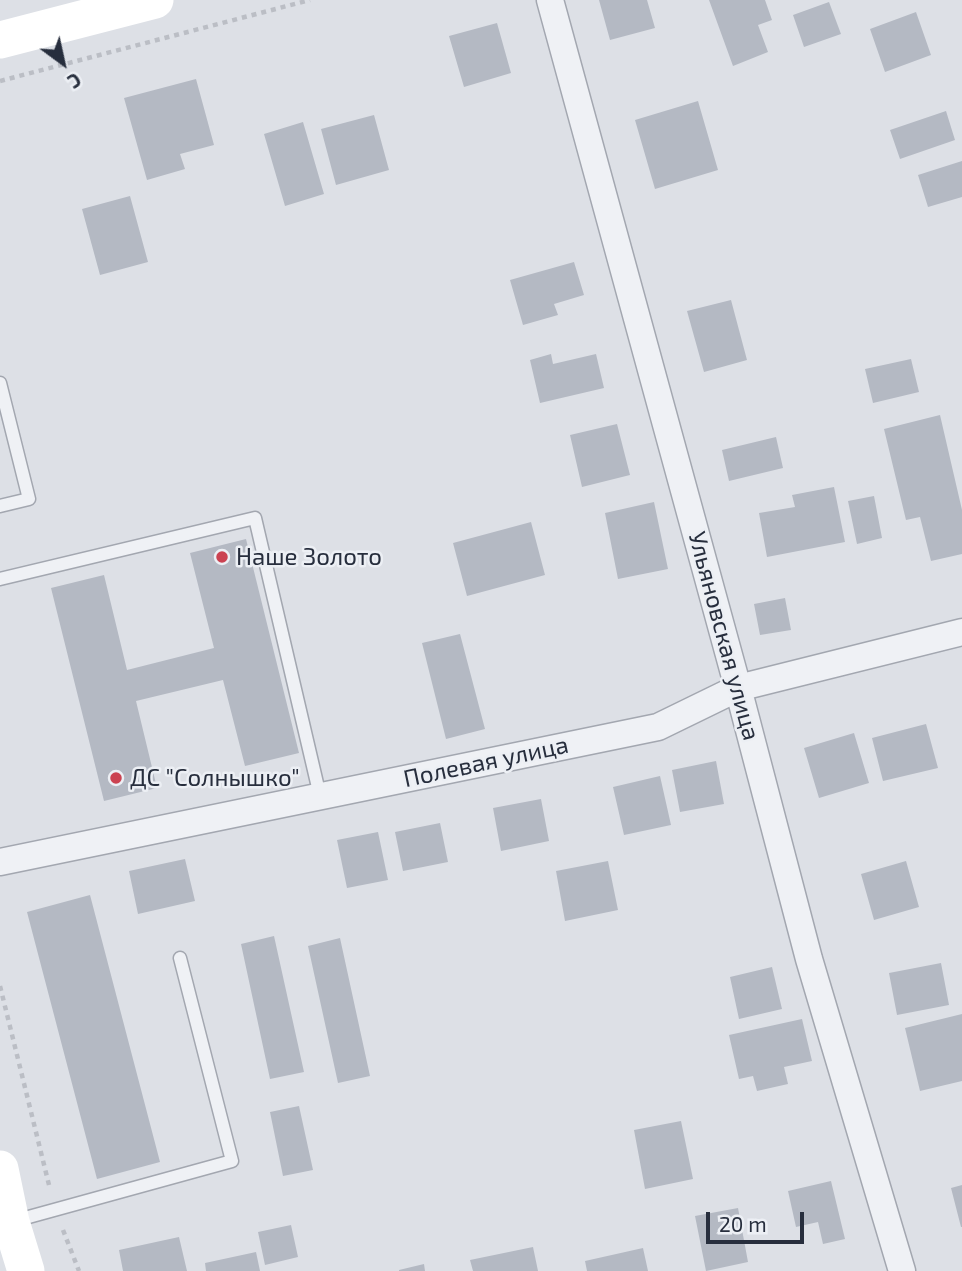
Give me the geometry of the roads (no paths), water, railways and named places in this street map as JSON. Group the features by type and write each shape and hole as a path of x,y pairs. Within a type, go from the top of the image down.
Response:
{"main road":[{"path":"0,40 155,0"},
{"path":"0,1168 5,1234 26,1271"}],"street":[{"name":"Ульяновская улица","path":"550,0 738,688 809,959 902,1271"},
{"name":"Полевая улица","path":"0,862 658,727 738,688 962,632"}],"lane":[{"path":"0,383 29,499 0,506"},
{"path":"0,579 255,518 320,796"},
{"path":"5,1234 55,1210 232,1161 180,958"}],"place":[{"name":"Наше Золото","path":"222,557"},
{"name":"ДС \"Солнышко\"","path":"116,778"}]}
